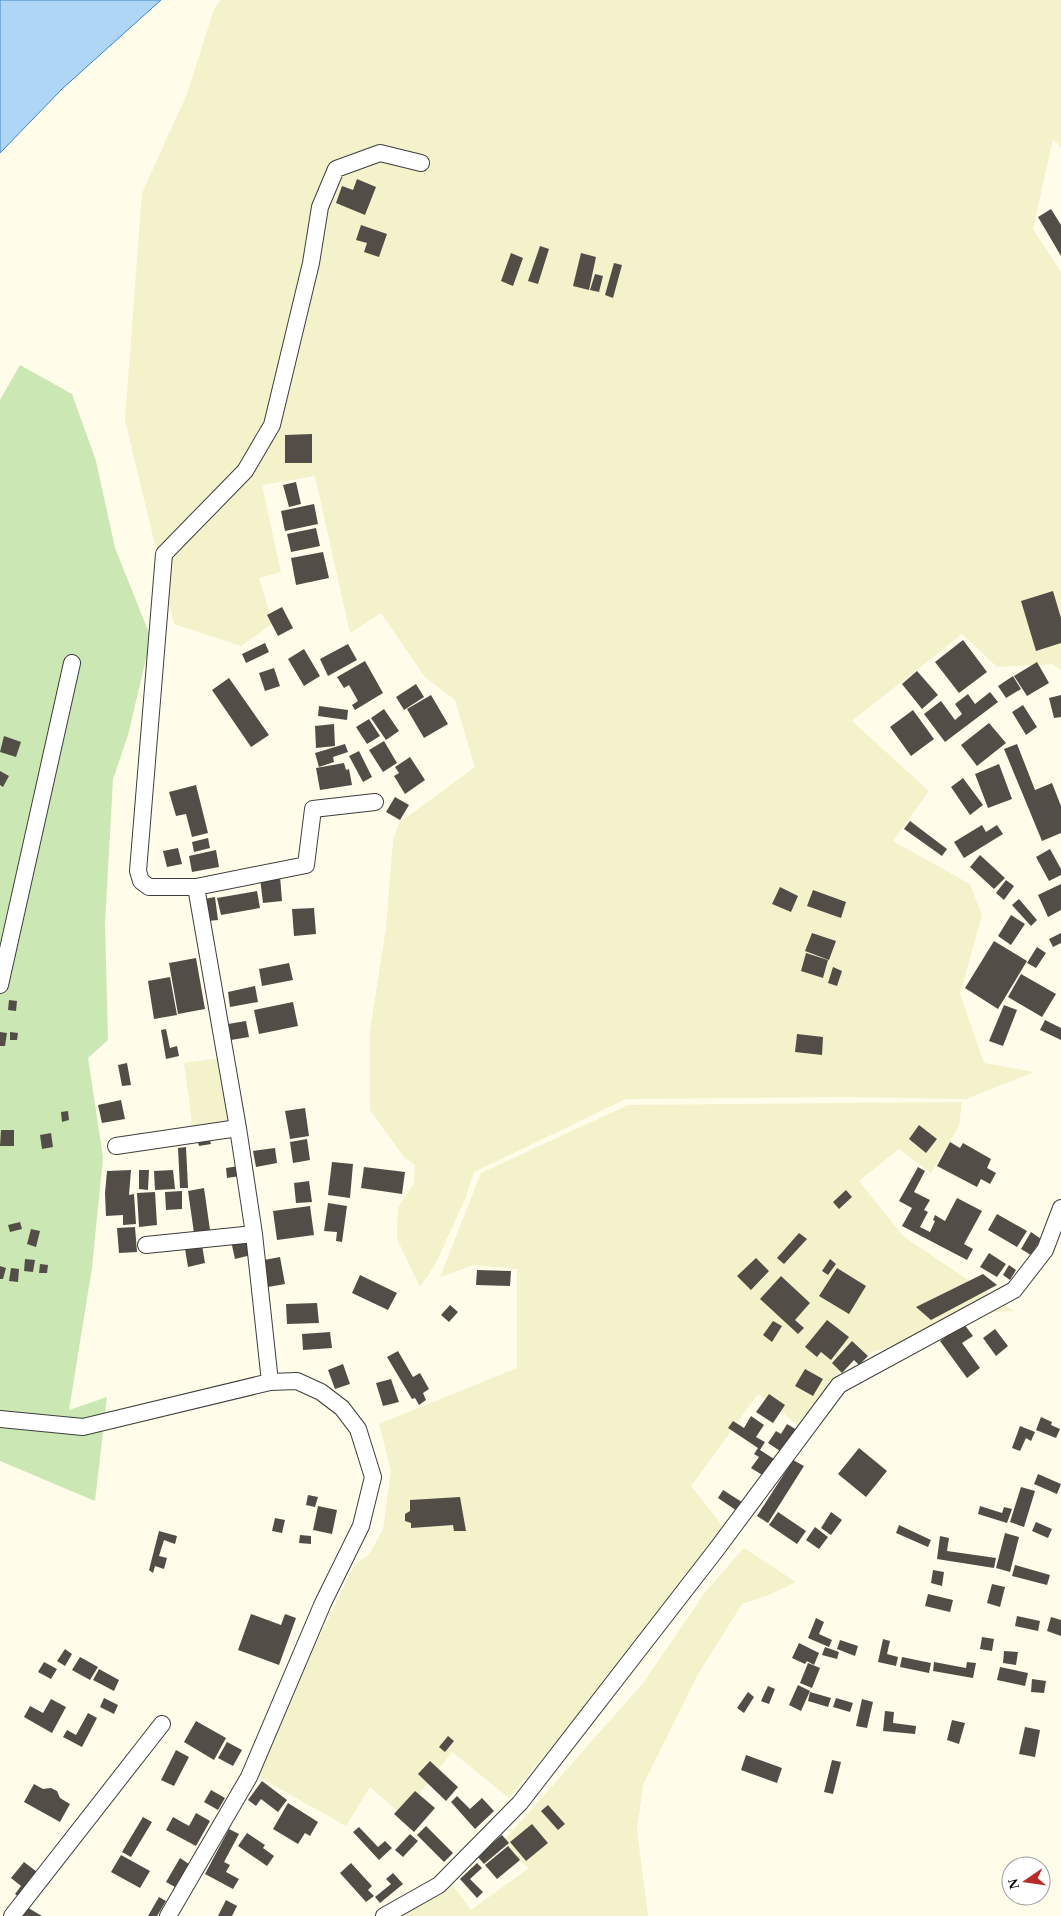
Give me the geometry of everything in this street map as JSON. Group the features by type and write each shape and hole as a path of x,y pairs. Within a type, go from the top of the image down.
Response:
{"street":[{"path":"375,802 313,808 306,865 196,887 149,887 141,881 138,871 164,554 245,471 272,425 311,263 320,207 336,168 380,153 421,163"},
{"path":"0,985 72,663"},
{"path":"196,887 238,1128 254,1234 270,1382"},
{"path":"116,1146 238,1128"},
{"path":"384,1916 439,1885 520,1803 716,1550 839,1385 1014,1290 1045,1250 1061,1208"},
{"path":"146,1245 254,1234"},
{"path":"0,1419 83,1427 270,1382 297,1381 321,1392 342,1408 358,1429 373,1477 361,1526 323,1603 250,1778 168,1916"},
{"path":"12,1916 162,1724"}],"green space":[{"path":"221,0 1061,0 1061,147 1053,139 1033,229 1061,272 1061,670 1052,664 997,667 962,634 852,721 929,791 893,841 970,884 982,915 960,994 984,1063 1034,1072 966,1099 849,1097 626,1099 474,1172 465,1199 435,1265 420,1287 397,1239 398,1207 414,1184 415,1165 404,1157 370,1110 370,1031 386,928 393,840 399,823 475,767 455,700 425,677 381,613 350,633 315,476 262,485 281,572 259,578 273,623 241,646 174,624 125,420 142,193 187,94 214,9"},
{"path":"20,365 72,394 96,461 115,548 151,638 128,735 113,779 105,923 108,1040 88,1058 103,1157 92,1268 69,1410 107,1397 95,1501 0,1461 0,400"},
{"path":"220,1058 229,1124 193,1129 184,1063"},
{"path":"962,1102 959,1126 931,1173 899,1149 859,1181 903,1236 1014,1311 995,1312 848,1360 798,1425 758,1394 691,1486 726,1530 686,1585 509,1798 452,1752 402,1815 370,1787 346,1826 252,1773 355,1564 369,1555 383,1529 391,1471 379,1424 517,1368 517,1269 474,1265 440,1277 481,1173 628,1105"},
{"path":"744,1548 796,1582 769,1595 742,1604 697,1676 643,1785 637,1830 648,1916 399,1916 452,1884 471,1910 529,1868 500,1845 644,1682 706,1591"}],"water":[{"path":"0,0 161,0 62,89 0,153"}],"building":[{"path":"357,179 376,187 365,215 336,203 342,186 353,190"},
{"path":"1051,209 1061,225 1061,256 1038,217"},
{"path":"361,225 387,234 379,257 364,252 367,243 356,240"},
{"path":"540,246 549,249 538,284 528,281"},
{"path":"511,253 523,258 513,286 501,281"},
{"path":"581,253 596,257 589,290 573,286"},
{"path":"614,263 622,265 613,298 605,295"},
{"path":"595,274 603,276 599,292 590,290"},
{"path":"312,434 312,463 285,463 285,435"},
{"path":"296,482 301,504 289,507 283,485"},
{"path":"314,504 318,524 285,531 281,511"},
{"path":"316,528 320,546 291,552 287,534"},
{"path":"323,552 329,578 296,585 291,558"},
{"path":"1053,591 1061,618 1061,643 1036,651 1021,601"},
{"path":"282,607 293,628 278,636 267,615"},
{"path":"963,640 987,672 959,693 935,662"},
{"path":"265,643 269,652 246,663 242,654"},
{"path":"348,644 357,660 328,676 320,659"},
{"path":"304,649 320,676 304,686 288,659"},
{"path":"365,661 383,693 355,710 352,705 358,701 349,685 344,688 337,677"},
{"path":"1037,662 1049,683 1027,696 1014,676"},
{"path":"274,668 280,686 265,691 259,673"},
{"path":"917,671 938,695 922,709 902,684"},
{"path":"1013,676 1021,689 1006,698 998,686"},
{"path":"229,678 269,735 251,747 212,690"},
{"path":"416,684 424,697 404,710 396,697"},
{"path":"990,692 998,702 945,742 924,714 941,701 955,720 962,714 955,704 968,694 975,704"},
{"path":"431,695 448,724 424,738 407,709"},
{"path":"1061,695 1061,717 1054,718 1049,698"},
{"path":"1023,705 1037,727 1026,735 1012,712"},
{"path":"319,706 348,710 347,720 318,716"},
{"path":"384,709 399,731 386,740 371,718"},
{"path":"913,710 934,739 911,756 890,727"},
{"path":"369,719 380,736 367,744 356,727"},
{"path":"989,723 1006,743 977,766 961,745"},
{"path":"334,724 335,746 316,748 315,726"},
{"path":"4,736 21,742 16,757 0,752"},
{"path":"384,741 397,763 383,772 369,750"},
{"path":"345,744 348,752 333,757 334,762 319,767 315,753"},
{"path":"1017,744 1035,790 1052,783 1061,806 1061,833 1042,841 1004,749"},
{"path":"359,751 372,777 363,782 349,756"},
{"path":"410,757 425,780 405,794 394,776 399,773 395,767"},
{"path":"344,763 346,770 349,769 352,785 320,790 316,768"},
{"path":"999,764 1012,799 988,808 975,774"},
{"path":"0,771 9,776 3,787 0,785"},
{"path":"963,778 983,805 970,815 951,787"},
{"path":"196,785 208,833 192,837 186,814 176,816 169,792"},
{"path":"395,797 409,805 400,820 386,812"},
{"path":"910,821 947,849 942,856 904,829"},
{"path":"982,825 986,832 997,825 1003,834 964,858 954,842"},
{"path":"208,838 210,848 194,852 192,842"},
{"path":"178,848 182,864 167,867 163,851"},
{"path":"1050,849 1061,869 1061,875 1049,881 1036,857"},
{"path":"216,850 219,867 192,872 189,856"},
{"path":"980,855 1005,878 994,889 970,867"},
{"path":"280,876 282,901 263,903 260,878"},
{"path":"1006,880 1014,886 1004,900 996,893"},
{"path":"1061,884 1061,910 1048,917 1038,895"},
{"path":"780,887 798,896 791,912 772,904"},
{"path":"813,890 846,902 841,918 807,906"},
{"path":"257,891 260,908 221,915 217,898"},
{"path":"215,897 218,920 208,921 204,899"},
{"path":"1019,899 1037,920 1031,926 1012,905"},
{"path":"314,908 316,934 294,936 292,909"},
{"path":"1011,915 1025,924 1011,945 998,936"},
{"path":"812,933 836,941 829,960 805,951"},
{"path":"1061,933 1061,943 1053,947 1049,939"},
{"path":"994,941 1027,961 998,1009 965,988"},
{"path":"1037,947 1046,953 1036,968 1027,963"},
{"path":"806,953 828,960 823,978 801,971"},
{"path":"196,958 205,1009 178,1014 169,963"},
{"path":"289,963 293,980 262,986 259,969"},
{"path":"833,967 842,971 837,986 828,983"},
{"path":"1021,974 1056,994 1042,1017 1008,997"},
{"path":"170,977 177,1015 154,1019 148,981"},
{"path":"255,986 258,1002 230,1007 228,992"},
{"path":"9,1000 17,1001 16,1011 8,1010"},
{"path":"293,1002 298,1026 259,1034 254,1010"},
{"path":"1004,1005 1017,1010 1003,1046 989,1041"},
{"path":"1045,1020 1061,1028 1061,1040 1040,1030"},
{"path":"246,1021 249,1037 231,1040 228,1024"},
{"path":"166,1029 170,1048 177,1046 179,1056 166,1059 161,1030"},
{"path":"0,1032 7,1033 5,1046 0,1046"},
{"path":"10,1032 18,1033 17,1040 10,1040"},
{"path":"797,1034 823,1037 822,1055 795,1052"},
{"path":"127,1063 131,1085 122,1086 118,1065"},
{"path":"121,1100 125,1119 102,1123 98,1105"},
{"path":"305,1108 309,1136 290,1139 285,1111"},
{"path":"68,1111 69,1120 62,1122 61,1112"},
{"path":"919,1125 937,1139 926,1153 909,1139"},
{"path":"1,1130 14,1130 14,1146 0,1146"},
{"path":"51,1133 53,1147 42,1149 40,1135"},
{"path":"209,1137 211,1144 199,1146 197,1139"},
{"path":"307,1139 310,1160 293,1163 290,1142"},
{"path":"950,1142 960,1148 963,1143 991,1159 987,1168 996,1173 990,1184 981,1179 977,1187 937,1166"},
{"path":"186,1147 188,1188 180,1188 178,1148"},
{"path":"275,1148 277,1163 256,1167 253,1151"},
{"path":"332,1162 353,1164 350,1198 328,1195"},
{"path":"239,1166 240,1176 227,1178 226,1168"},
{"path":"364,1167 405,1172 402,1194 361,1188"},
{"path":"918,1167 925,1171 914,1192 930,1200 924,1210 928,1212 920,1227 930,1232 935,1221 933,1220 935,1215 945,1221 957,1198 982,1211 964,1244 973,1249 967,1260 902,1226 912,1208 899,1201"},
{"path":"131,1170 129,1195 134,1194 136,1224 123,1225 123,1215 106,1216 105,1193 107,1171"},
{"path":"139,1170 149,1170 148,1190 139,1189"},
{"path":"173,1170 175,1189 155,1190 154,1171"},
{"path":"309,1181 312,1202 296,1203 294,1183"},
{"path":"204,1188 210,1230 194,1233 188,1191"},
{"path":"846,1190 852,1197 839,1209 833,1202"},
{"path":"182,1191 182,1209 166,1210 165,1192"},
{"path":"155,1192 157,1225 139,1227 137,1193"},
{"path":"328,1203 347,1206 342,1242 336,1241 337,1232 324,1231"},
{"path":"310,1206 314,1235 277,1240 273,1211"},
{"path":"997,1214 1027,1231 1017,1247 988,1230"},
{"path":"20,1222 22,1229 10,1232 8,1225"},
{"path":"135,1227 137,1252 119,1253 117,1228"},
{"path":"31,1229 40,1231 36,1247 27,1244"},
{"path":"1031,1232 1041,1239 1031,1255 1021,1249"},
{"path":"799,1233 807,1239 784,1264 777,1258"},
{"path":"247,1238 251,1255 235,1259 231,1241"},
{"path":"202,1245 205,1263 188,1267 185,1249"},
{"path":"989,1253 1006,1264 997,1277 980,1267"},
{"path":"280,1257 285,1284 268,1287 264,1260"},
{"path":"756,1258 769,1271 751,1290 737,1276"},
{"path":"25,1259 35,1260 33,1272 24,1271"},
{"path":"830,1259 836,1264 828,1275 822,1271"},
{"path":"40,1264 48,1265 47,1273 39,1273"},
{"path":"1009,1265 1016,1270 1010,1280 1003,1275"},
{"path":"0,1266 6,1268 3,1279 0,1279"},
{"path":"11,1268 19,1269 18,1282 9,1281"},
{"path":"837,1268 866,1286 849,1314 819,1296"},
{"path":"477,1270 511,1271 510,1286 476,1285"},
{"path":"983,1274 997,1285 931,1320 916,1307"},
{"path":"360,1275 397,1293 388,1310 352,1293"},
{"path":"781,1276 810,1303 795,1320 804,1328 798,1334 760,1299"},
{"path":"317,1303 319,1323 287,1324 286,1304"},
{"path":"450,1305 458,1312 449,1322 441,1315"},
{"path":"827,1320 849,1337 831,1360 821,1352 817,1357 805,1347"},
{"path":"773,1321 782,1326 772,1342 763,1335"},
{"path":"964,1324 973,1336 962,1343 980,1368 967,1378 940,1341"},
{"path":"995,1329 1008,1346 996,1356 983,1338"},
{"path":"330,1332 332,1348 303,1350 302,1334"},
{"path":"852,1341 868,1356 859,1365 854,1360 842,1373 832,1363"},
{"path":"398,1351 413,1377 420,1373 429,1389 423,1393 426,1400 419,1405 415,1398 412,1399 387,1357"},
{"path":"343,1364 350,1384 335,1389 328,1370"},
{"path":"805,1369 823,1379 813,1396 795,1386"},
{"path":"391,1379 399,1402 383,1406 376,1383"},
{"path":"769,1394 785,1405 773,1423 756,1412"},
{"path":"751,1416 764,1425 756,1437 765,1442 760,1450 774,1459 764,1476 751,1468 759,1457 754,1454 758,1448 728,1428 733,1421 744,1428"},
{"path":"1041,1417 1052,1422 1051,1425 1060,1429 1056,1438 1036,1430"},
{"path":"787,1424 797,1430 783,1453 768,1443 776,1431 781,1434"},
{"path":"1020,1426 1035,1432 1031,1441 1026,1438 1020,1451 1012,1448"},
{"path":"859,1448 887,1471 866,1497 838,1474"},
{"path":"793,1460 804,1466 768,1523 757,1516"},
{"path":"1038,1474 1061,1484 1057,1494 1034,1484"},
{"path":"1021,1487 1035,1491 1024,1527 1010,1522"},
{"path":"723,1490 745,1504 740,1513 718,1498"},
{"path":"308,1495 318,1497 315,1507 306,1505"},
{"path":"460,1497 466,1531 454,1531 453,1525 411,1528 411,1523 405,1521 405,1514 410,1511 410,1500"},
{"path":"318,1506 337,1510 332,1534 313,1530"},
{"path":"980,1506 1002,1513 1004,1507 1012,1509 1007,1523 978,1514"},
{"path":"778,1512 806,1531 797,1544 769,1525"},
{"path":"831,1512 842,1520 831,1535 821,1528"},
{"path":"275,1518 285,1520 282,1533 272,1531"},
{"path":"1036,1522 1052,1529 1048,1538 1032,1531"},
{"path":"899,1525 931,1540 928,1547 896,1533"},
{"path":"815,1527 828,1537 819,1549 806,1540"},
{"path":"159,1531 177,1536 175,1544 164,1540 159,1556 167,1558 164,1569 155,1566 153,1573 149,1570"},
{"path":"1005,1533 1019,1537 1010,1572 996,1568"},
{"path":"300,1535 311,1536 311,1544 299,1543"},
{"path":"940,1536 949,1538 947,1551 996,1558 994,1568 937,1559"},
{"path":"1015,1565 1050,1575 1047,1585 1012,1576"},
{"path":"933,1570 944,1572 942,1586 931,1583"},
{"path":"992,1584 1005,1587 1000,1607 987,1603"},
{"path":"928,1594 953,1600 950,1612 925,1606"},
{"path":"251,1614 281,1625 285,1614 296,1618 279,1665 238,1650"},
{"path":"1017,1616 1040,1621 1038,1631 1015,1626"},
{"path":"1051,1617 1061,1620 1061,1636 1047,1631"},
{"path":"816,1618 824,1622 819,1634 832,1640 829,1647 808,1638"},
{"path":"982,1637 994,1639 992,1651 980,1649"},
{"path":"883,1639 890,1641 887,1654 898,1657 896,1666 878,1662"},
{"path":"840,1640 858,1646 855,1656 837,1649"},
{"path":"799,1643 819,1653 814,1665 807,1661 805,1664 792,1658"},
{"path":"825,1647 839,1652 837,1659 822,1655"},
{"path":"65,1649 72,1654 65,1666 57,1661"},
{"path":"1004,1651 1018,1652 1016,1665 1003,1663"},
{"path":"80,1657 98,1667 90,1680 72,1670"},
{"path":"902,1657 931,1663 929,1673 900,1667"},
{"path":"44,1662 57,1669 51,1679 38,1672"},
{"path":"934,1662 966,1668 967,1662 976,1663 973,1678 933,1671"},
{"path":"808,1663 820,1668 812,1688 800,1683"},
{"path":"1000,1667 1028,1673 1025,1686 997,1680"},
{"path":"99,1669 119,1680 114,1691 93,1680"},
{"path":"1032,1679 1046,1681 1044,1693 1031,1692"},
{"path":"798,1685 810,1691 801,1711 789,1705"},
{"path":"768,1686 775,1689 769,1704 761,1701"},
{"path":"748,1692 754,1697 744,1713 737,1708"},
{"path":"810,1692 831,1698 828,1707 808,1701"},
{"path":"104,1698 118,1705 114,1714 100,1707"},
{"path":"836,1698 853,1703 850,1712 833,1707"},
{"path":"51,1699 66,1707 52,1733 24,1717 30,1706 43,1713"},
{"path":"862,1699 873,1702 867,1728 856,1726"},
{"path":"885,1711 894,1712 893,1723 916,1726 915,1734 883,1731"},
{"path":"88,1713 97,1718 82,1747 63,1737 67,1730 76,1735"},
{"path":"952,1720 965,1723 959,1744 947,1740"},
{"path":"196,1721 226,1738 214,1760 184,1742"},
{"path":"1025,1727 1040,1730 1035,1757 1019,1754"},
{"path":"448,1736 454,1741 445,1752 439,1747"},
{"path":"227,1742 242,1750 233,1766 218,1758"},
{"path":"176,1750 189,1757 174,1786 161,1780"},
{"path":"746,1755 782,1768 777,1783 741,1770"},
{"path":"832,1760 841,1762 833,1794 824,1792"},
{"path":"430,1761 458,1787 446,1801 418,1774"},
{"path":"262,1781 287,1800 278,1812 261,1799 256,1806 248,1800"},
{"path":"34,1784 43,1789 51,1788 57,1791 60,1798 70,1804 60,1822 24,1802"},
{"path":"211,1790 225,1798 218,1810 204,1802"},
{"path":"415,1791 435,1808 414,1832 394,1814"},
{"path":"457,1796 470,1809 482,1798 494,1811 475,1829 451,1802"},
{"path":"288,1803 318,1822 310,1836 305,1833 298,1844 273,1829"},
{"path":"548,1805 565,1824 558,1830 541,1811"},
{"path":"196,1813 210,1821 196,1846 166,1830 173,1817 189,1826"},
{"path":"143,1817 152,1822 131,1857 122,1852"},
{"path":"532,1824 548,1843 526,1861 510,1842"},
{"path":"426,1826 453,1853 444,1862 417,1835"},
{"path":"359,1827 378,1847 385,1841 392,1848 379,1860 353,1832"},
{"path":"229,1829 239,1834 224,1862 230,1865 226,1872 239,1879 233,1889 205,1874"},
{"path":"247,1833 265,1845 263,1848 274,1856 267,1866 238,1846"},
{"path":"410,1834 418,1841 403,1857 395,1850"},
{"path":"502,1835 509,1843 484,1864 477,1856"},
{"path":"508,1846 520,1860 497,1879 485,1865"},
{"path":"121,1855 150,1871 140,1888 111,1872"},
{"path":"180,1858 189,1864 175,1887 166,1882"},
{"path":"24,1862 41,1875 21,1899 15,1894 21,1886 11,1878"},
{"path":"351,1863 372,1886 368,1890 374,1896 366,1902 340,1873"},
{"path":"477,1863 482,1868 470,1879 483,1892 477,1898 460,1879"},
{"path":"393,1873 403,1884 380,1903 375,1897 391,1884 386,1879"},
{"path":"159,1897 166,1901 157,1916 148,1916"},
{"path":"226,1900 237,1906 232,1916 218,1916"},
{"path":"25,1906 42,1916 20,1916"}]}
